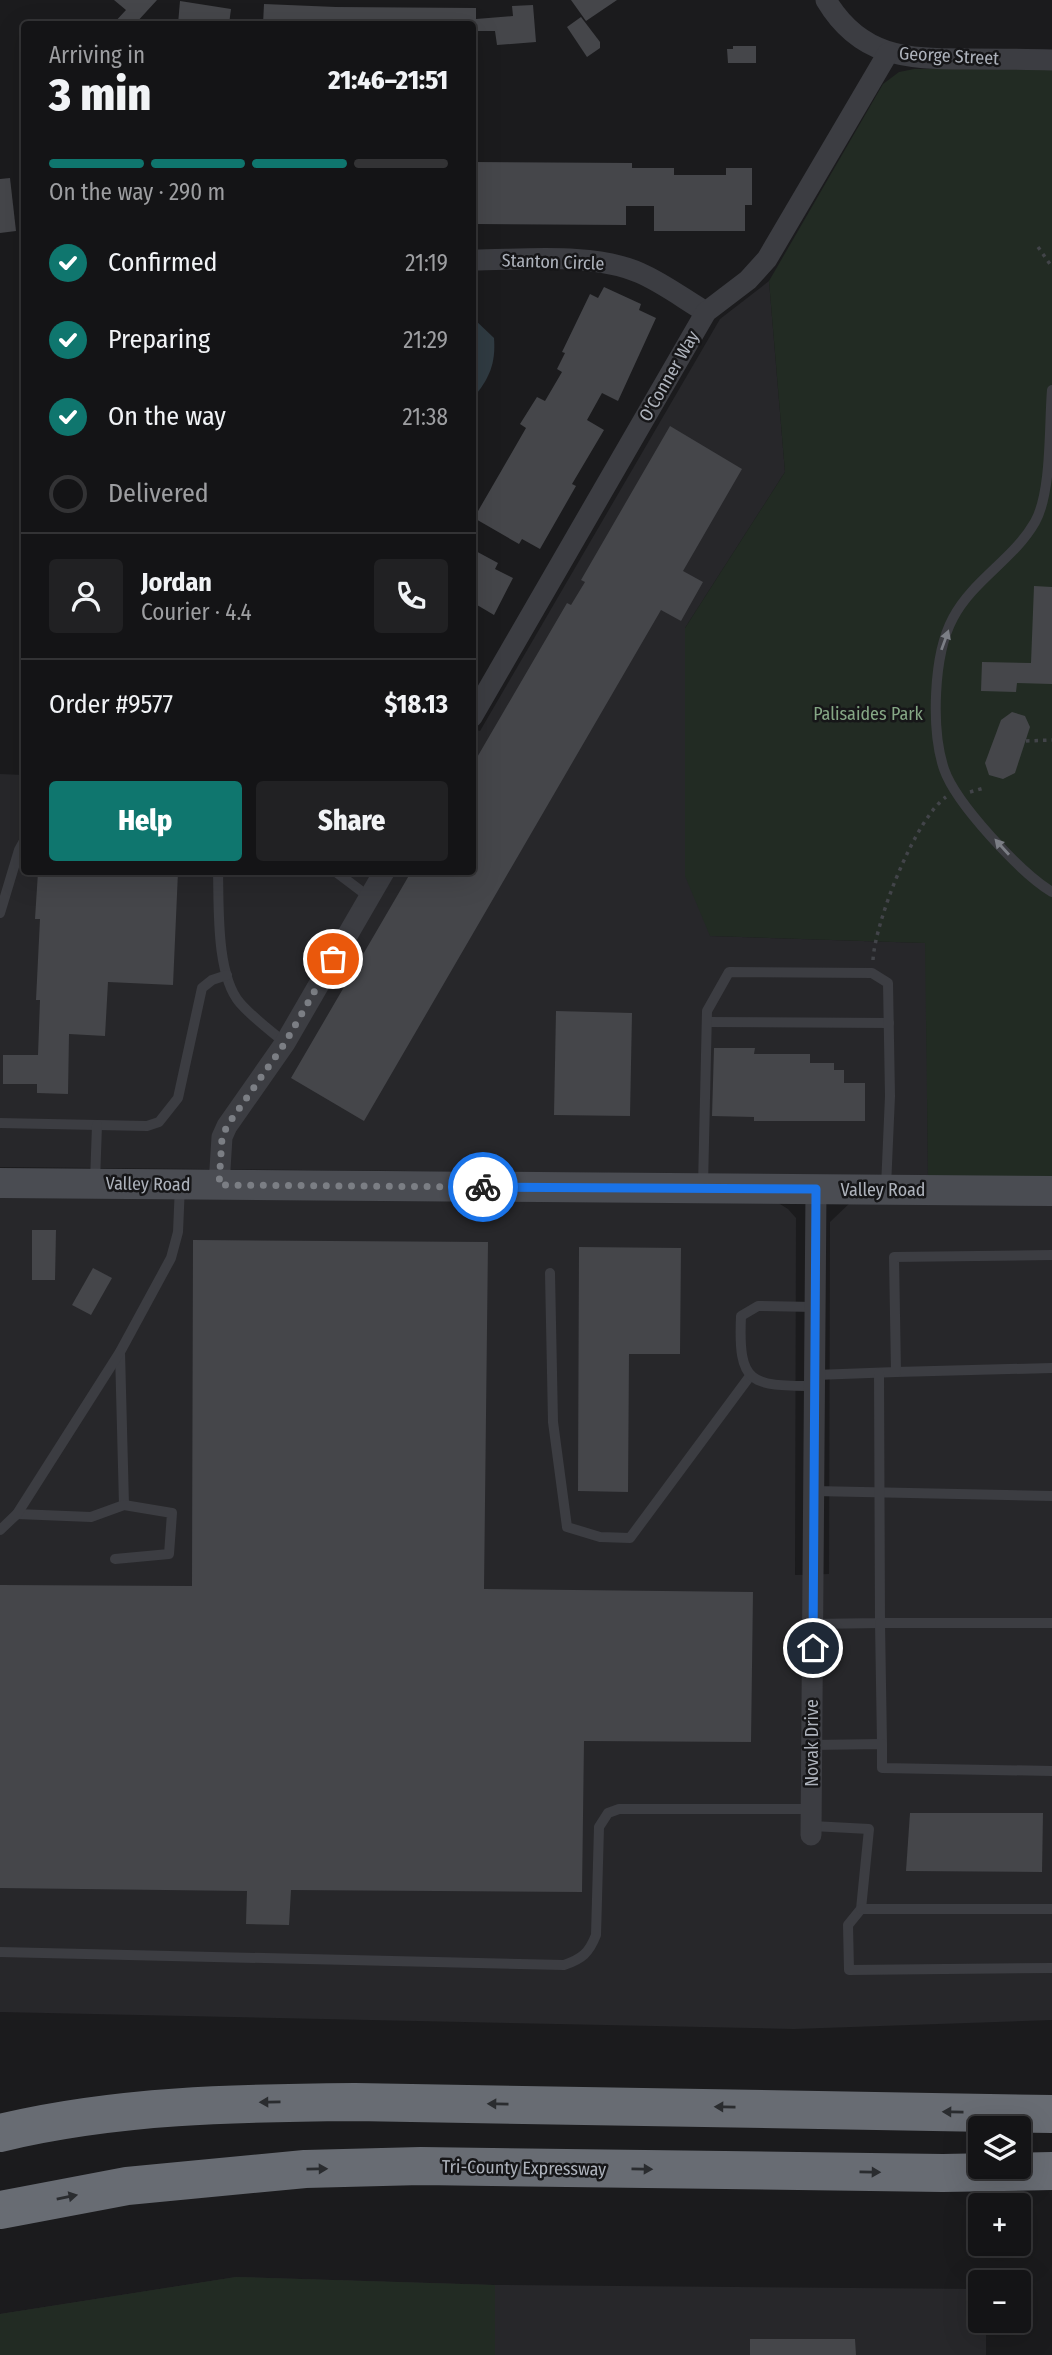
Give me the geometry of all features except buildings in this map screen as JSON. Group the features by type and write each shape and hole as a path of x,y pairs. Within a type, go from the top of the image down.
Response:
{"highway":[{"path":"0,2133 129,2112 258,2102 1050,2113"},
{"name":"Tri-County Expressway","path":"0,2210 127,2186 305,2169 421,2166 943,2173 1052,2171"},
{"path":"943,2173 1007,2194 1052,2197"}],"main road":[{"name":"Valley Road","path":"0,1183 1052,1191"}],"street":[{"name":"George Street","path":"826,0 851,31 866,43 888,53 923,59 1052,60"},
{"name":"O'Conner Way","path":"478,696 706,312 748,280 767,259 888,53"},
{"name":"Stanton Circle","path":"476,260 598,261 620,266 658,283 706,312"},
{"path":"219,1185 222,1138 227,1126 285,1043 382,875"},
{"name":"Novak Drive","path":"811,1823 816,1189"}],"lane":[{"path":"1052,390 1046,481 1036,521 1012,550 980,580 953,618 941,650 937,702 940,752 945,772 1004,850 1040,885 1052,892"},
{"path":"1,906 21,846"},
{"path":"218,875 220,918 227,975 232,991 240,1004 285,1043"},
{"path":"340,875 369,897"},
{"path":"704,1188 707,1011 729,972 872,973 888,983 886,1190"},
{"path":"0,1123 147,1126 159,1122 177,1098 202,988 212,980 227,975"},
{"path":"707,1022 889,1023"},
{"path":"95,1184 97,1125"},
{"path":"0,1530 17,1514 120,1352 171,1258 177,1233 180,1185"},
{"path":"896,1373 894,1257 1052,1255"},
{"path":"550,1273 553,1422 567,1527 600,1537 630,1538 750,1376"},
{"path":"815,1307 758,1307 741,1316 742,1362 750,1376 780,1386 879,1373 1052,1368"},
{"path":"120,1352 124,1504"},
{"path":"879,1373 882,1768 1052,1771"},
{"path":"814,1491 1052,1496"},
{"path":"17,1514 91,1517 124,1504 172,1513 169,1554 115,1559"},
{"path":"813,1624 1052,1623"},
{"path":"812,1745 882,1744"},
{"path":"0,1952 564,1965 590,1951 596,1935 599,1827 608,1813 619,1809 869,1829 861,1909 848,1924 849,1970 1052,1968"},
{"path":"861,1909 1052,1909"}],"path":[{"path":"1038,247 1052,267"},
{"path":"1026,741 1052,740"},
{"path":"872,973 874,945 892,887 918,833 943,799 958,792 985,788"}],"shaded area":[{"path":"769,281 785,472 685,628 710,936 926,943 928,1176 0,1167 0,774 21,775 21,875 476,875 476,730 480,731 720,319"},
{"path":"476,321 494,338 494,356 483,384 476,394"},
{"path":"0,1197 775,1201 796,1218 795,1575 829,1574 830,1222 854,1199 1052,1201 1052,2020 794,2029 0,2012"},
{"path":"236,2277 495,2285 968,2289 968,2333 986,2333 986,2355 0,2355 0,2314"}],"green space":[{"name":"Palisaides Park","path":"914,69 1052,69 1052,1176 928,1176 925,943 710,936 685,876 685,628 785,472 769,281 883,84 899,72"},
{"path":"236,2277 495,2285 495,2355 0,2355 0,2314"}],"way so far":[{"path":"333,959 285,1043 227,1126 222,1138 219,1185 483,1187"}],"route":[{"path":"483,1187 816,1189 813,1648"}]}
